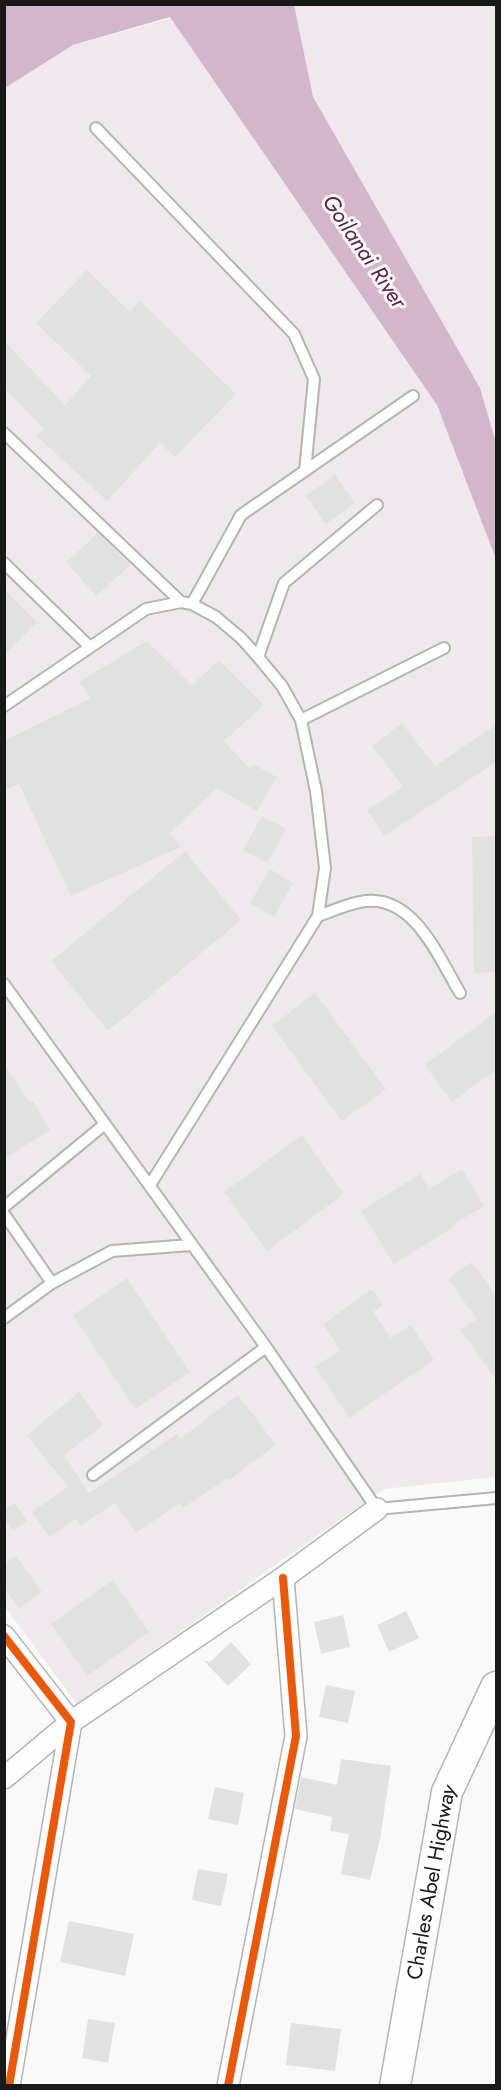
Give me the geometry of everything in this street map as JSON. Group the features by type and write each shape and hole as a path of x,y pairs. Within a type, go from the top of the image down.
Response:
{"main road":[{"name":"Charles Abel Highway","path":"395,2085 447,1792 496,1687"}],"street":[{"path":"4,1778 71,1722 283,1578 377,1509"},
{"path":"228,2085 296,1736 283,1578"},
{"path":"4,1636 71,1722 9,2085"}],"lane":[{"path":"96,128 294,334 314,379 305,471"},
{"path":"4,706 146,609 186,603 241,515 412,396"},
{"path":"4,432 186,603 216,617 241,638 258,657 282,686 301,720 316,791 325,868 318,916 150,1185"},
{"path":"258,657 284,583 377,505"},
{"path":"4,563 90,647"},
{"path":"301,720 444,648"},
{"path":"318,916 366,901 393,904 421,928 460,993"},
{"path":"4,984 266,1347 377,1509 496,1498"},
{"path":"4,1207 105,1124"},
{"path":"4,1214 52,1283"},
{"path":"4,1318 52,1283 112,1251 191,1245"},
{"path":"93,1475 266,1347"}],"shaded area":[{"path":"219,5 496,5 496,1477 384,1489 77,1704 5,1607 5,88 73,45"}],"water":[{"name":"Goilanai River","path":"5,4 294,5 313,97 480,388 496,443 496,559 437,405 170,17 73,45 5,88"}],"building":[{"path":"87,270 130,312 140,301 236,394 175,457 160,443 107,501 37,436 44,429 4,388 4,341 65,405 91,376 36,323"},
{"path":"335,475 355,503 326,524 306,496"},
{"path":"98,533 130,565 96,596 66,562"},
{"path":"4,589 37,622 4,655"},
{"path":"147,641 192,685 219,660 264,705 224,741 250,769 253,764 277,777 257,811 217,788 170,833 181,847 71,896 19,784 4,790 4,741 91,698 79,682"},
{"path":"402,723 435,766 496,725 496,762 384,836 367,810 403,787 372,746"},
{"path":"262,816 286,829 267,863 243,850"},
{"path":"496,836 496,972 474,973 472,837"},
{"path":"185,851 241,920 108,1031 51,961"},
{"path":"270,869 293,883 274,917 250,903"},
{"path":"315,993 386,1089 342,1121 272,1026"},
{"path":"496,1012 496,1070 452,1102 425,1065"},
{"path":"4,1064 30,1103 33,1101 50,1130 4,1159"},
{"path":"302,1135 344,1194 267,1251 224,1192"},
{"path":"462,1169 484,1206 394,1264 361,1211 420,1174 429,1189"},
{"path":"472,1262 496,1296 496,1380 461,1330 477,1319 448,1279"},
{"path":"127,1278 190,1372 135,1409 73,1315"},
{"path":"372,1289 383,1305 373,1312 391,1338 411,1325 434,1360 349,1418 315,1367 340,1350 323,1324"},
{"path":"79,1392 103,1425 64,1455 89,1493 177,1434 180,1439 238,1395 276,1445 229,1480 227,1478 183,1508 180,1503 136,1533 115,1503 80,1526 76,1519 49,1537 32,1512 68,1487 27,1435"},
{"path":"15,1503 27,1521 13,1530 4,1518 4,1510"},
{"path":"16,1556 42,1592 19,1608 4,1588 4,1564"},
{"path":"113,1580 149,1632 87,1676 51,1624"},
{"path":"406,1611 419,1638 389,1652 377,1625"},
{"path":"343,1615 350,1647 321,1654 314,1622"},
{"path":"231,1642 251,1664 228,1686 203,1660 210,1662"},
{"path":"326,1685 355,1691 348,1723 319,1717"},
{"path":"341,1759 391,1766 380,1839 370,1880 341,1874 349,1834 330,1831 332,1817 295,1809 301,1777 337,1785"},
{"path":"215,1787 244,1793 238,1825 208,1819"},
{"path":"198,1869 228,1874 221,1906 192,1900"},
{"path":"69,1921 134,1934 125,1976 60,1962"},
{"path":"88,2019 115,2023 108,2063 82,2058"},
{"path":"291,2023 341,2029 335,2071 286,2065"}],"cycle path":[{"path":"228,2086 296,1736 283,1578"},
{"path":"4,1636 71,1722 9,2086"}]}
